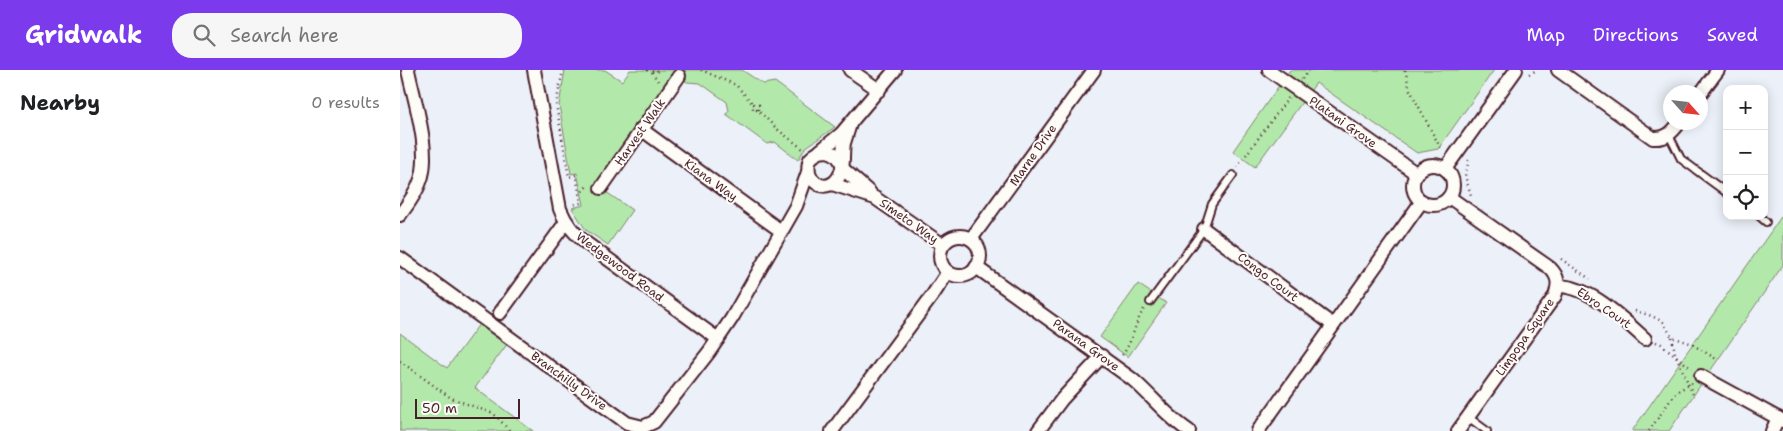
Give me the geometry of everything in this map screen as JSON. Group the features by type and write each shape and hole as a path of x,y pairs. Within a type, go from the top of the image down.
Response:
{"street":[{"path":"400,215 414,196 421,180 424,160 408,70"},
{"name":"Wedgewood Road","path":"534,70 560,209 568,216 575,234 718,339"},
{"name":"Wedgewood Road","path":"537,85 540,70"},
{"path":"850,70 879,90"},
{"path":"850,124 844,144 839,177 829,184 813,180 808,172 810,159 815,148 836,140 895,70"},
{"name":"Marne Drive","path":"971,239 1094,70"},
{"name":"Platani Grove","path":"1269,70 1417,174"},
{"path":"1445,169 1516,70"},
{"path":"1558,70 1646,134 1661,139 1669,135 1673,130"},
{"path":"1707,85 1718,70"},
{"name":"Harvest Walk","path":"601,188 679,76"},
{"name":"Kiana Way","path":"641,129 781,231"},
{"path":"815,148 826,150 836,155 842,166"},
{"name":"Simeto Way","path":"842,166 875,198 943,245"},
{"path":"1428,166 1445,169 1452,180 1453,187 1449,197 1438,204 1431,205 1422,201 1414,190 1417,174 1428,166"},
{"name":"Branchilly Drive","path":"400,258 628,427 655,426 718,339 796,206 808,172"},
{"name":"Simeto Way","path":"829,184 875,198"},
{"name":"Branchilly Drive","path":"796,206 829,184"},
{"name":"Limpopa Square","path":"1449,197 1550,268 1557,275 1559,286 1555,296 1458,431"},
{"path":"1258,431 1422,201"},
{"path":"500,313 568,216"},
{"name":"Congo Court","path":"1204,229 1333,325"},
{"path":"953,237 971,239 979,249 979,261 976,267 966,275 954,275 948,272 944,268 940,256 943,245 953,237"},
{"name":"Parana Grove","path":"976,267 1114,365 1146,391 1166,413 1189,431"},
{"path":"832,431 948,272"},
{"name":"Ebro Court","path":"1559,286 1571,286 1584,292 1625,320 1645,339"},
{"path":"1038,431 1062,399 1102,356"},
{"path":"1701,376 1780,419 1772,431"}],"lane":[{"path":"1669,135 1681,159 1723,190"},
{"path":"1150,302 1204,229 1212,204 1233,175"},
{"path":"1468,417 1487,431"}],"path":[{"path":"563,70 556,104 569,177 576,175 581,203 570,205 568,216"},
{"path":"647,70 655,72 661,70"},
{"path":"701,70 736,86 753,104 759,105 758,110"},
{"path":"1233,175 1253,144 1309,70"},
{"path":"1405,70 1410,90 1442,151"},
{"path":"1528,75 1537,70"},
{"path":"753,104 753,110 758,110 777,129 804,150 815,148"},
{"path":"802,154 804,150"},
{"path":"1470,157 1465,176 1468,189 1474,198"},
{"path":"1554,255 1595,283"},
{"path":"1114,365 1126,350 1134,327 1150,302"},
{"path":"1627,306 1663,322 1672,337 1678,359 1694,397"},
{"path":"1672,337 1690,344 1718,360"},
{"path":"1645,339 1662,344 1701,376 1689,386 1676,392 1649,431"},
{"path":"400,361 451,398 494,414 510,431"}],"green space":[{"path":"565,70 605,70 622,81 630,70 742,70 763,84 775,82 835,127 805,148 798,160 775,142 767,144 726,114 729,111 727,102 700,83 687,82 673,72 596,185 632,210 608,245 586,230 572,208 584,205 577,173 571,174 559,105"},
{"path":"1290,70 1494,70 1438,149 1417,153 1316,83 1255,167 1233,151"},
{"path":"1783,214 1783,265 1669,431 1632,431"},
{"path":"1138,284 1166,303 1128,357 1100,337"},
{"path":"480,323 508,343 475,388 533,431 400,431 400,333 447,368"}]}
